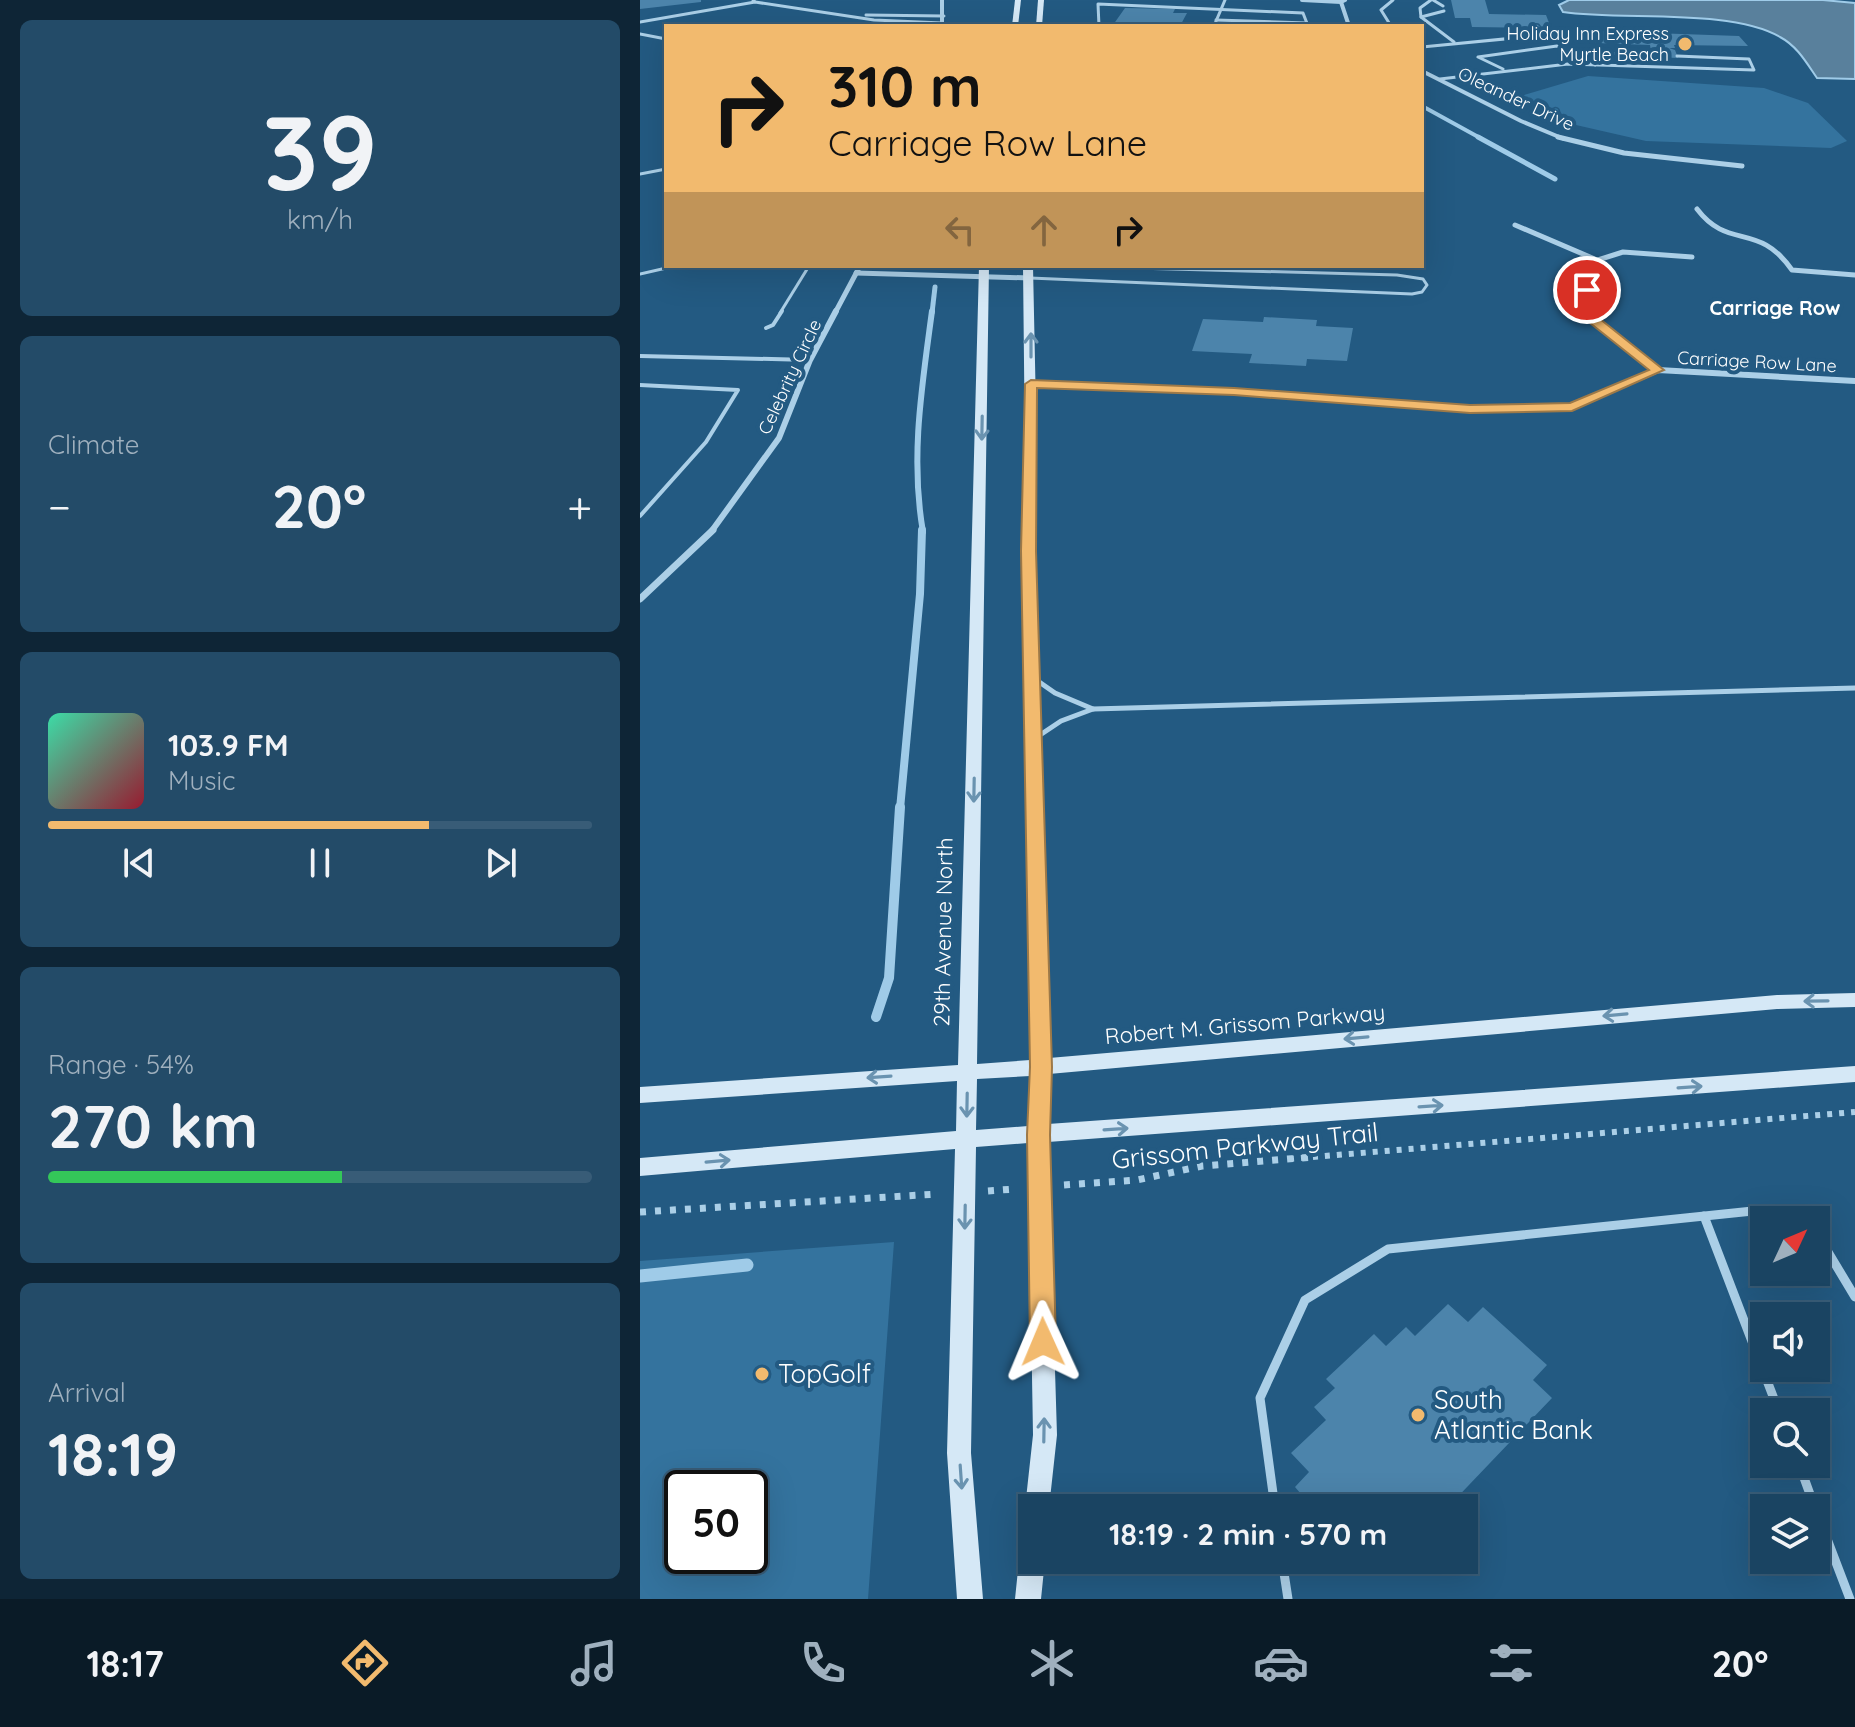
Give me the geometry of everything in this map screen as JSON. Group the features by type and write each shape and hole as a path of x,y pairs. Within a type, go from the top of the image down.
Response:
{"main road":[{"path":"1015,24 1018,0"},
{"path":"1039,24 1041,0"},
{"name":"29th Avenue North","path":"970,1599 959,1453 984,271"},
{"path":"1029,272 1031,384 1028,551 1041,1067 1038,1135 1045,1435 1039,1494"},
{"name":"Robert M. Grissom Parkway","path":"640,1095 968,1069 1041,1067 1777,1002 1855,1000"},
{"path":"640,1167 966,1139 1855,1074"},
{"path":"1028,1599 1031,1574"}],"street":[{"path":"942,0 942,24"},
{"path":"1302,0 1343,1 1349,24"},
{"name":"Oleander Drive","path":"1424,72 1552,135 1592,147 1655,159 1742,166"},
{"path":"1697,209 1708,226 1777,249 1792,270 1855,275"},
{"path":"1515,225 1597,260 1623,252 1692,257"},
{"name":"Carriage Row Lane","path":"1597,260 1585,264 1589,316 1658,370"},
{"name":"Celebrity Circle","path":"640,599 696,548 731,508 779,438 810,360 859,268"},
{"path":"856,273 1029,272"},
{"name":"Carriage Row Lane","path":"1031,384 1234,391 1470,409 1572,407 1658,370 1855,381"}],"lane":[{"path":"1215,24 1225,0"},
{"path":"1390,24 1381,10 1393,0"},
{"path":"1443,6 1432,0 1420,8 1421,17 1455,42"},
{"path":"640,22 754,1 842,15 942,24"},
{"path":"1099,24 1098,4 1303,13 1307,24"},
{"path":"1421,17 1444,11"},
{"path":"842,15 944,16"},
{"path":"1216,20 1289,24"},
{"path":"640,34 664,39"},
{"path":"1424,47 1535,36"},
{"path":"1506,70 1478,57 1557,46 1595,65"},
{"path":"1595,65 1600,53 1651,55"},
{"path":"1440,79 1506,70 1595,65 1754,70 1749,59 1677,56"},
{"path":"640,174 664,169"},
{"path":"640,274 666,268"},
{"path":"766,328 773,325 808,268"},
{"path":"1112,268 1112,279"},
{"path":"1029,272 1412,294 1427,289 1423,279 1397,275 1178,268"},
{"path":"1397,268 1397,275"},
{"path":"1243,269 1243,285"},
{"path":"1292,272 1294,287"},
{"path":"640,356 810,360"},
{"path":"640,385 738,390 706,442 640,516"},
{"path":"1032,677 1055,693 1093,709"},
{"path":"1033,740 1061,721 1093,709 1855,688"},
{"path":"1273,1494 1260,1398 1305,1300 1388,1249 1750,1211"},
{"path":"1704,1216 1774,1398"},
{"path":"1830,1255 1855,1297"},
{"path":"1830,1546 1850,1599"},
{"path":"1284,1574 1288,1599"}],"path":[{"name":"Grissom Parkway Trail","path":"640,1212 1137,1180 1202,1166 1855,1112"}],"shaded area":[{"path":"1569,0 1823,0 1855,3 1855,79 1817,78 1791,45 1759,28 1705,19 1563,12 1559,5"},
{"path":"1588,76 1764,88 1808,103 1847,141 1831,148 1646,141 1576,125 1514,98"},
{"name":"TopGolf","path":"894,1242 868,1599 640,1599 640,1261"}],"building":[{"path":"640,0 701,0 701,2 640,9"},
{"path":"1451,0 1485,0 1489,14 1546,15 1551,28 1472,27 1470,18 1455,18"},
{"path":"1125,8 1175,9 1173,13 1187,13 1181,24 1114,24"},
{"name":"Holiday Inn Express Myrtle Beach","path":"1591,33 1739,36 1748,46 1674,45 1675,48 1669,48 1675,50 1678,58 1652,57 1650,45 1596,43"},
{"path":"1264,317 1317,320 1316,326 1353,328 1347,361 1307,359 1306,366 1249,363 1252,354 1192,351 1203,319 1263,322"},
{"path":"1448,1304 1468,1322 1483,1307 1547,1365 1533,1380 1552,1398 1460,1494 1301,1494 1295,1487 1309,1472 1291,1453 1326,1420 1314,1407 1335,1388 1326,1379 1374,1334 1386,1346 1406,1327 1415,1336"}],"waterway":[{"path":"1424,107 1482,139"},
{"path":"1478,137 1555,179"},
{"path":"932,313 935,287"},
{"path":"923,532 917,449 932,311"},
{"path":"900,809 920,594 922,530"},
{"path":"876,1017 889,978 900,807"},
{"path":"640,1276 747,1265"}],"place":[{"name":"Holiday Inn Express Myrtle Beach","path":"1685,44"},
{"name":"TopGolf","path":"762,1374"},
{"name":"South Atlantic Bank","path":"1418,1415"}],"district":[{"name":"Carriage Row","path":"1775,308"}],"route":[{"path":"1043,1342 1038,1135 1041,1067 1028,551 1031,384 1234,391 1470,409 1572,407 1658,370 1589,316 1587,290"}]}
